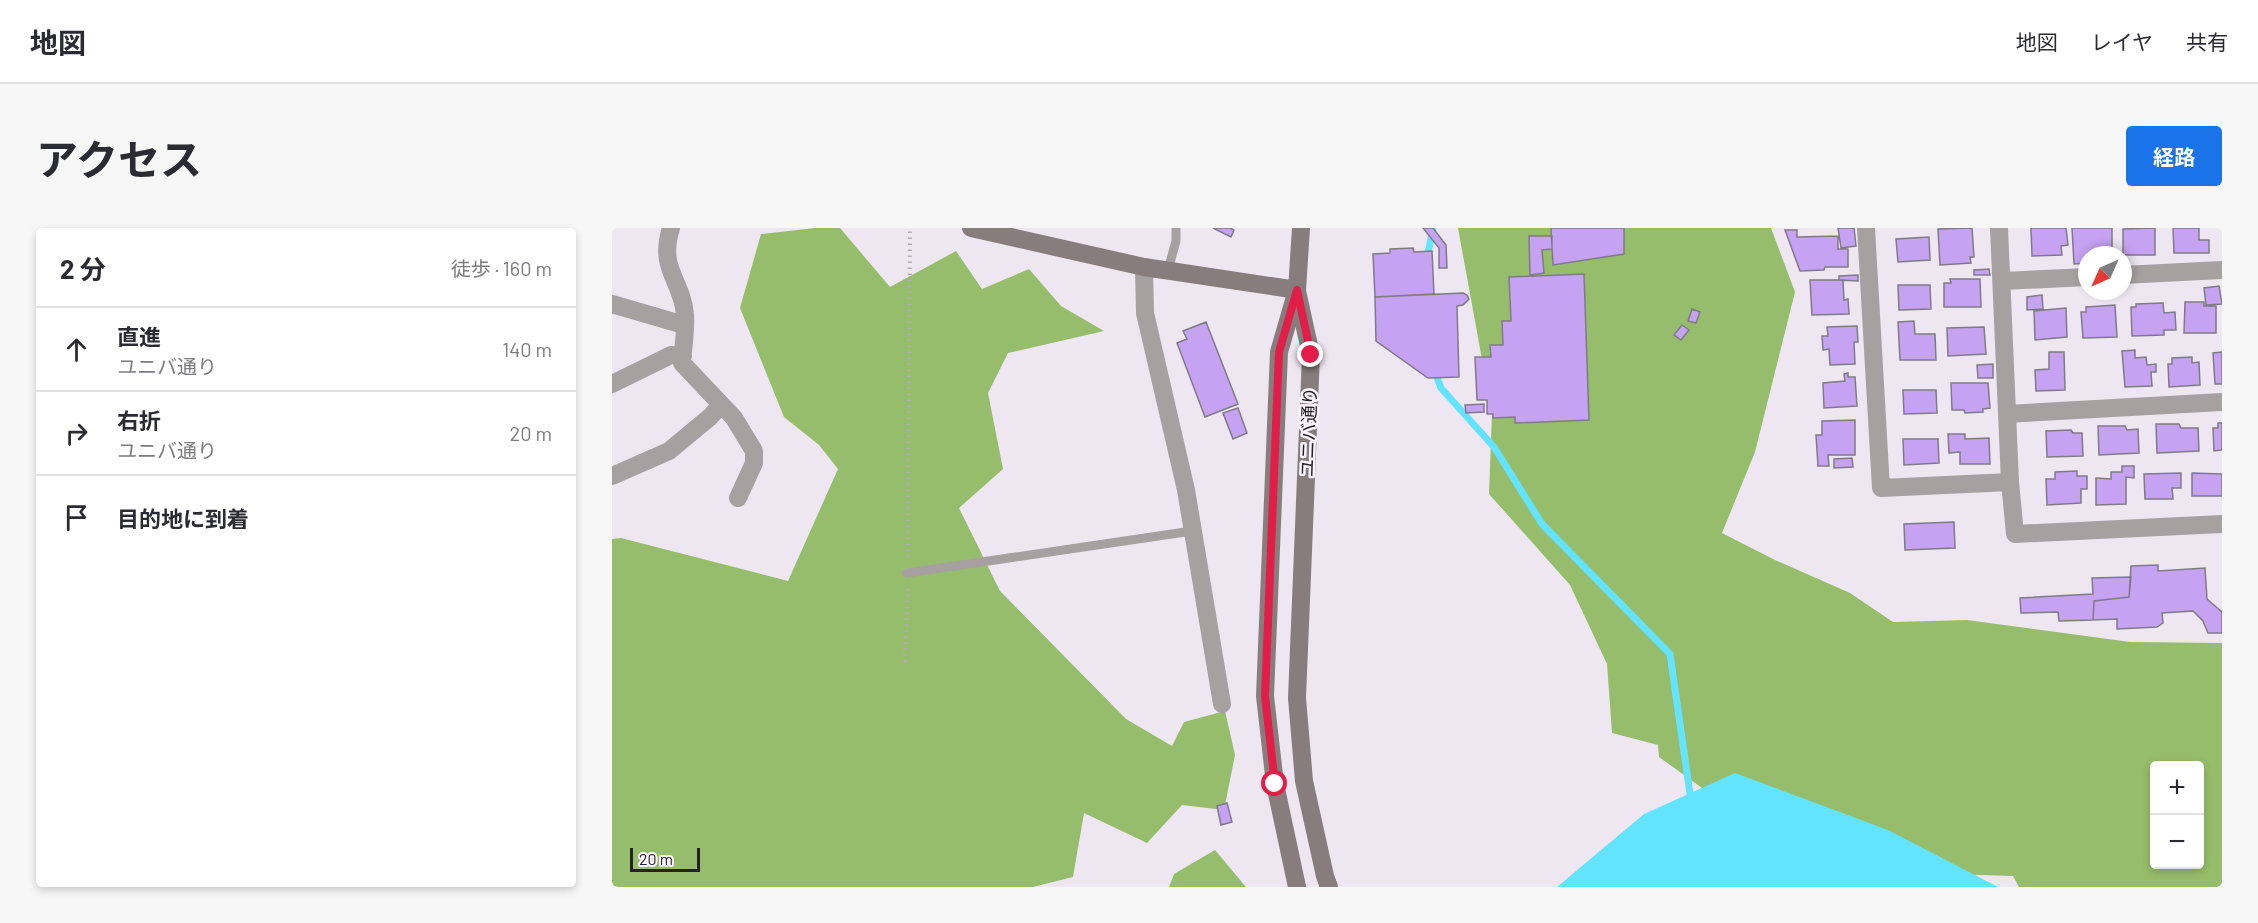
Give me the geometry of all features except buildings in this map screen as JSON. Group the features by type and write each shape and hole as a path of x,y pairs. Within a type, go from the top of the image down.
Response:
{"street":[{"path":"671,228 666,244 666,257 685,314 682,363 734,418 754,451 754,463 738,498"},
{"path":"971,228 1144,267 1297,290 1301,228"},
{"path":"1866,228 1881,488 2010,482"},
{"path":"1999,228 2014,534 2222,524"},
{"path":"1144,267 1145,313 1186,490 1222,704"},
{"path":"2132,275 2222,270"},
{"path":"2003,281 2078,277"},
{"name":"ユニバ通り","path":"1297,290 1279,352 1265,696 1275,784 1297,887"},
{"name":"ユニバ通り","path":"1297,290 1311,355 1297,698 1304,781 1329,887"},
{"path":"612,304 684,325"},
{"path":"612,384 671,355 683,356"},
{"path":"2007,414 2222,402"},
{"path":"612,476 669,451 721,405"}],"lane":[{"path":"1168,270 1176,241 1176,228"},
{"path":"907,573 1192,531"}],"path":[{"path":"905,662 910,228"}],"green space":[{"path":"815,228 840,228 890,287 956,251 982,289 1029,269 1061,306 1104,331 1008,353 988,393 1003,469 959,508 1000,591 1126,719 1172,746 1184,722 1225,711 1235,755 1224,810 1182,805 1147,843 1084,813 1073,877 1033,887 612,887 612,539 621,538 788,581 838,469 819,445 784,417 740,308 761,234"},
{"path":"1458,228 1771,228 1795,292 1755,452 1722,533 1775,560 1850,593 1893,622 1967,620 2130,642 2222,643 2222,887 2019,887 2013,876 1915,873 1716,798 1659,757 1658,745 1612,733 1607,664 1570,585 1489,494 1492,414"},
{"path":"1215,850 1246,887 1169,887 1174,874"}],"water":[{"path":"1735,773 1888,830 1998,887 1557,887 1644,814"}],"waterway":[{"path":"1427,258 1433,228"},
{"path":"1434,370 1441,388 1494,447 1542,524 1670,654 1691,801"}],"route":[{"path":"1275,784 1265,696 1279,352 1297,290 1311,355"}]}
